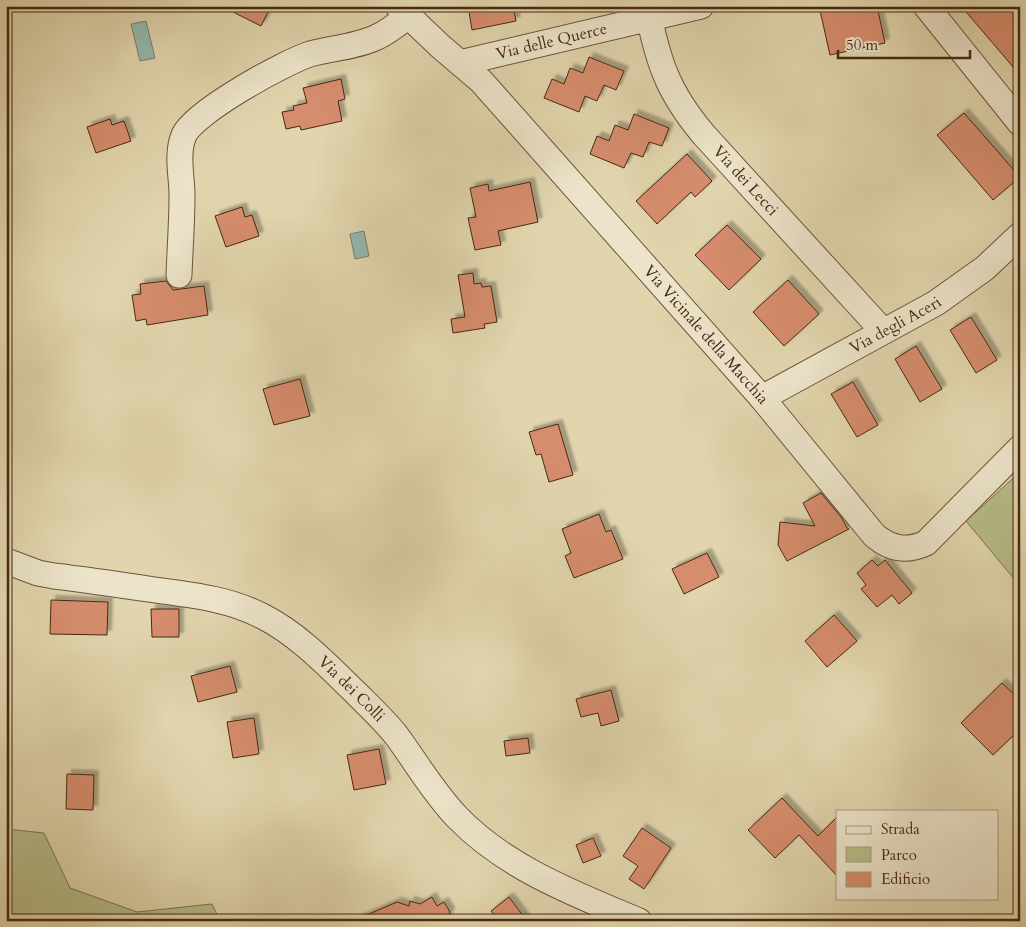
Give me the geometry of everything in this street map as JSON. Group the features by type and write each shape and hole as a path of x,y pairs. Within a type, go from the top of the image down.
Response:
{"street":[{"name":"Via delle Querce","path":"460,63 648,13 701,6"},
{"path":"926,6 1020,123"},
{"path":"179,275 182,196 180,150 188,127 209,110 285,64 314,53 376,38 394,27 403,11"},
{"name":"Via Vicinale della Macchia","path":"403,11 481,81 762,398 874,535 884,543 895,548 908,549 920,546 931,539 1020,448"},
{"name":"Via dei Lecci","path":"648,13 664,72 675,96 688,114 704,135 883,332"},
{"name":"Via degli Aceri","path":"762,398 936,303 985,268 1020,235"},
{"name":"Via dei Colli","path":"6,561 38,573 54,576 215,599 245,608 272,622 316,655 376,713 394,733 446,805 463,823 504,855 532,872 566,890 639,921"}],"green space":[{"path":"1020,472 1020,586 966,521"},
{"path":"6,829 44,833 70,888 137,912 212,904 220,921 6,921"}],"water":[{"path":"146,21 155,58 140,61 131,24"},
{"path":"364,231 369,256 355,259 350,234"}],"building":[{"path":"221,6 271,6 261,26"},
{"path":"468,6 513,6 516,21 472,30"},
{"path":"819,6 877,6 885,43 830,55"},
{"path":"961,6 1020,6 1020,75"},
{"path":"589,57 624,71 616,90 604,85 597,101 585,96 579,112 544,98 552,79 564,84 570,68 583,73"},
{"path":"341,79 345,99 338,101 342,121 301,130 300,126 286,129 282,112 294,110 293,106 307,103 303,88"},
{"path":"964,113 1020,177 993,200 937,135"},
{"path":"634,114 669,128 662,146 649,142 643,157 631,153 624,168 590,154 597,136 609,141 615,125 628,130"},
{"path":"110,119 112,125 124,121 131,141 96,153 87,127"},
{"path":"687,154 712,181 695,197 691,192 657,224 636,201"},
{"path":"530,182 538,222 498,231 501,245 475,250 468,218 476,217 470,188 488,184 489,191"},
{"path":"242,207 245,217 252,215 259,236 226,247 215,216"},
{"path":"727,225 761,259 729,290 695,255"},
{"path":"473,273 474,284 481,283 482,287 491,286 497,322 484,324 485,328 453,333 451,319 465,317 458,275"},
{"path":"788,280 819,314 784,346 753,312"},
{"path":"166,281 173,290 204,286 208,315 147,325 146,319 136,321 132,295 141,294 140,284"},
{"path":"971,317 997,360 976,373 950,330"},
{"path":"916,346 942,389 920,402 895,359"},
{"path":"300,379 310,416 274,425 263,389"},
{"path":"853,382 878,425 857,437 831,394"},
{"path":"558,424 573,475 549,482 541,454 536,455 529,432"},
{"path":"821,493 849,529 787,561 778,545 780,522 815,526 803,503"},
{"path":"599,514 606,532 611,530 623,559 574,578 565,556 571,553 562,529"},
{"path":"707,553 719,577 684,594 672,569"},
{"path":"872,560 878,566 885,560 912,593 899,604 892,595 877,607 861,589 866,585 857,573"},
{"path":"51,600 108,602 107,635 50,634"},
{"path":"151,609 179,609 179,637 152,637"},
{"path":"834,615 857,641 827,667 805,641"},
{"path":"230,666 237,692 198,702 191,676"},
{"path":"1002,683 1020,700 1020,729 993,755 961,723"},
{"path":"611,690 619,721 601,726 598,713 581,717 576,699"},
{"path":"254,718 259,754 233,758 227,722"},
{"path":"528,738 530,753 506,756 504,741"},
{"path":"379,749 386,784 354,790 347,755"},
{"path":"67,774 94,775 93,810 66,809"},
{"path":"782,798 818,836 836,818 836,875 799,835 775,858 748,830"},
{"path":"642,828 671,848 644,889 629,879 638,866 623,856"},
{"path":"593,838 601,856 583,863 576,845"},
{"path":"432,897 437,906 444,902 450,912 446,921 353,921 397,902 409,906 410,901 420,904"},
{"path":"509,897 527,921 499,921 491,911"}]}
